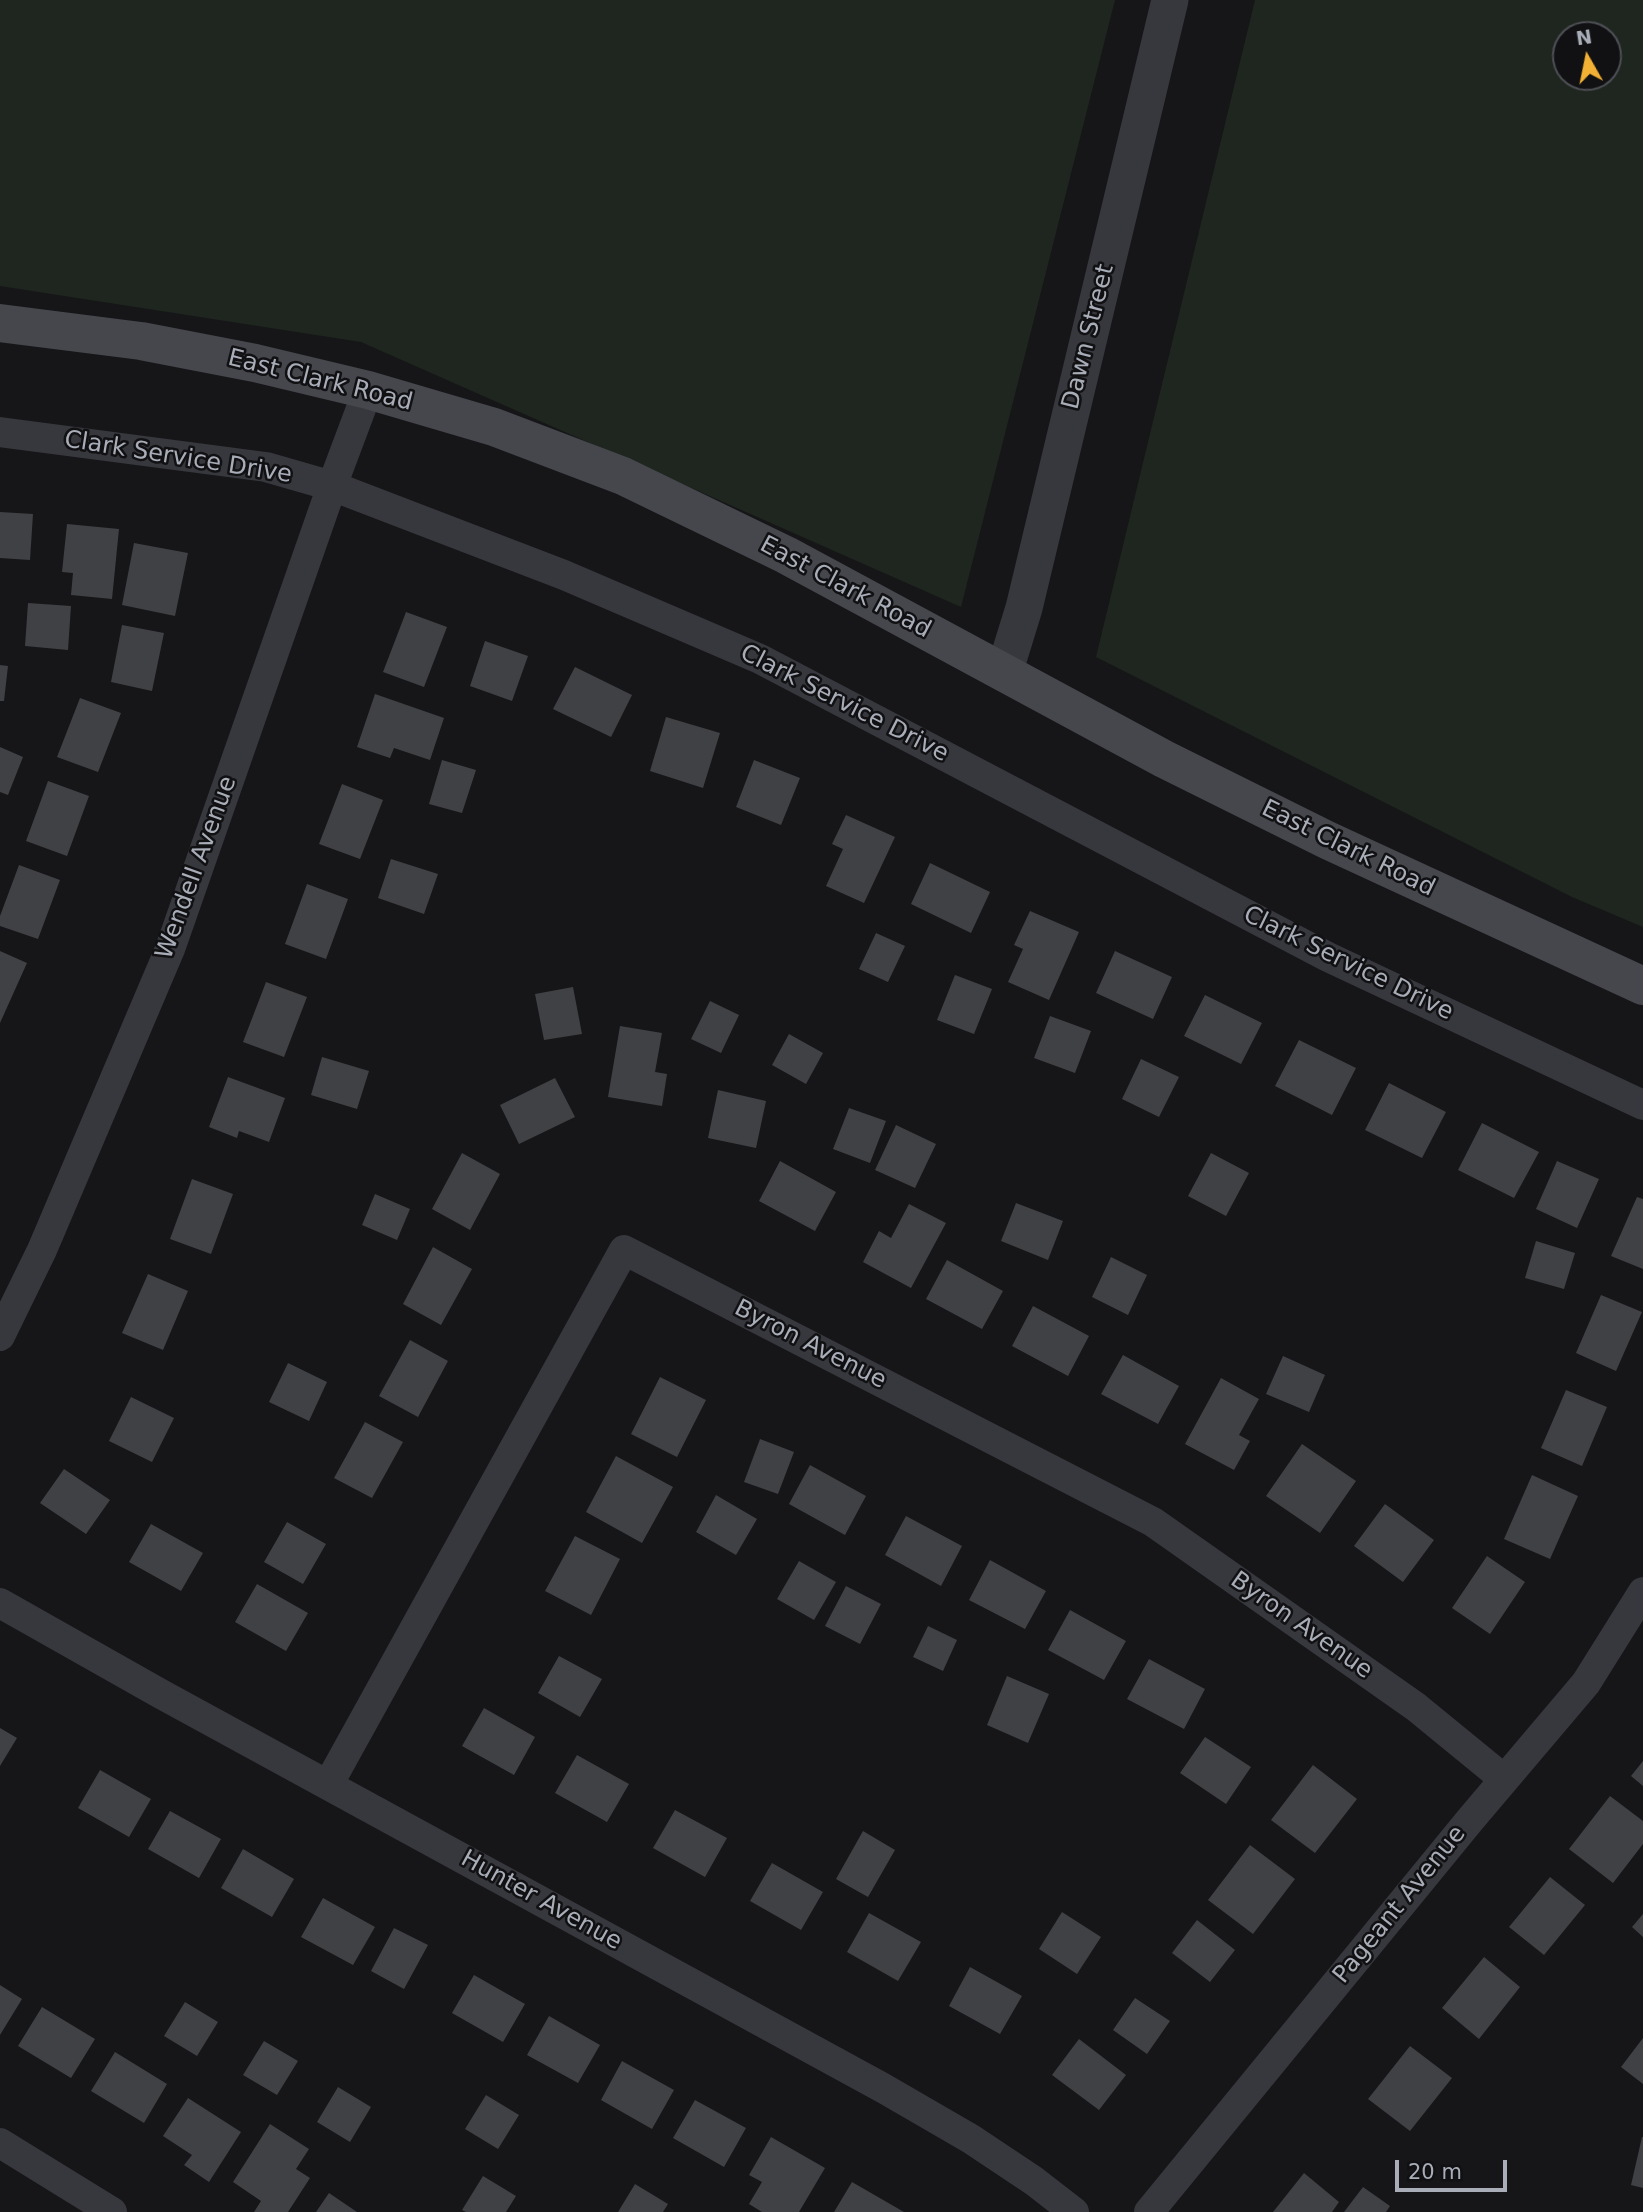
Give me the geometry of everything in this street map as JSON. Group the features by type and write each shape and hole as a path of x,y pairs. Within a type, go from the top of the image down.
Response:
{"main road":[{"name":"East Clark Road","path":"0,323 153,344 255,363 368,390 494,426 623,476 786,555 1152,753 1327,840 1643,986"}],"street":[{"name":"Dawn Street","path":"1004,673 1024,607 1170,0"},
{"name":"Wendell Avenue","path":"0,1336 42,1250 170,949 331,486 368,390"},
{"name":"Clark Service Drive","path":"0,432 266,467 331,486 564,575 760,659 1328,957 1643,1105"},
{"name":"Byron Avenue","path":"328,1785 624,1250 1153,1522 1405,1700 1504,1779"},
{"name":"Pageant Avenue","path":"1149,2212 1586,1683 1643,1594"},
{"name":"Hunter Avenue","path":"0,1603 934,2117 1034,2180 1074,2212"},
{"path":"0,2143 112,2212"}],"shaded area":[{"path":"0,0 1115,0 961,607 361,342 0,286"},
{"path":"1255,0 1643,0 1643,927 1572,897 1096,657"}],"building":[{"path":"0,512 33,514 30,560 0,558"},
{"path":"67,524 119,529 112,599 71,595 73,573 62,572"},
{"path":"134,543 188,553 175,616 122,605"},
{"path":"28,603 71,606 68,650 25,646"},
{"path":"406,612 447,627 424,687 383,672"},
{"path":"122,625 164,633 152,691 111,682"},
{"path":"485,641 528,656 512,701 470,686"},
{"path":"0,665 8,666 4,701 0,701"},
{"path":"575,667 632,695 611,737 553,709"},
{"path":"375,694 444,718 430,760 394,748 390,758 357,747"},
{"path":"80,698 121,713 98,772 57,757"},
{"path":"666,717 720,733 703,788 650,771"},
{"path":"0,747 23,757 8,795 0,792"},
{"path":"442,760 476,770 462,813 429,804"},
{"path":"754,760 800,778 781,825 736,807"},
{"path":"48,781 89,796 67,856 26,841"},
{"path":"342,784 383,800 360,859 319,844"},
{"path":"846,815 895,837 864,903 826,886 843,849 832,844"},
{"path":"391,859 438,874 424,914 378,898"},
{"path":"930,863 990,892 971,933 911,904"},
{"path":"19,865 60,880 38,939 0,926 0,916"},
{"path":"307,884 348,899 326,959 285,944"},
{"path":"1030,911 1079,932 1049,1000 1008,982 1023,949 1014,945"},
{"path":"876,933 905,946 888,982 859,969"},
{"path":"0,951 27,963 0,1023"},
{"path":"1115,951 1172,977 1153,1019 1096,993"},
{"path":"955,975 992,989 974,1034 937,1020"},
{"path":"266,982 307,997 284,1057 243,1042"},
{"path":"573,987 582,1034 544,1040 535,994"},
{"path":"1205,995 1262,1023 1241,1064 1184,1036"},
{"path":"710,1001 739,1015 721,1053 691,1039"},
{"path":"1050,1016 1091,1031 1075,1073 1034,1058"},
{"path":"620,1026 662,1033 655,1072 667,1074 662,1106 608,1097"},
{"path":"789,1034 823,1053 806,1084 772,1065"},
{"path":"1299,1040 1356,1068 1332,1115 1275,1086"},
{"path":"322,1057 369,1071 357,1109 311,1095"},
{"path":"1141,1059 1179,1077 1159,1117 1122,1099"},
{"path":"228,1077 285,1098 269,1142 239,1131 237,1138 209,1127"},
{"path":"555,1078 575,1117 519,1144 500,1105"},
{"path":"1389,1083 1446,1112 1422,1158 1365,1130"},
{"path":"718,1090 766,1101 756,1148 708,1138"},
{"path":"849,1108 886,1121 870,1163 833,1149"},
{"path":"1482,1123 1539,1152 1514,1198 1458,1170"},
{"path":"896,1125 936,1144 915,1188 875,1170"},
{"path":"462,1153 500,1174 470,1230 432,1209"},
{"path":"1211,1153 1249,1173 1226,1216 1188,1196"},
{"path":"780,1161 836,1192 815,1231 759,1201"},
{"path":"1557,1161 1599,1179 1577,1228 1536,1209"},
{"path":"192,1179 233,1194 211,1254 170,1239"},
{"path":"375,1194 410,1209 397,1240 362,1225"},
{"path":"1637,1197 1643,1199 1643,1269 1611,1256"},
{"path":"1016,1203 1063,1221 1048,1260 1001,1241"},
{"path":"909,1204 946,1223 911,1288 863,1262 879,1231 891,1238"},
{"path":"1536,1241 1575,1253 1564,1289 1525,1278"},
{"path":"433,1247 472,1269 441,1325 403,1304"},
{"path":"1111,1257 1147,1275 1128,1315 1092,1297"},
{"path":"947,1260 1003,1291 982,1329 926,1299"},
{"path":"148,1274 188,1291 163,1350 122,1333"},
{"path":"1601,1295 1642,1312 1616,1371 1576,1353"},
{"path":"1033,1306 1089,1336 1068,1376 1012,1346"},
{"path":"410,1340 448,1361 418,1417 379,1396"},
{"path":"1123,1355 1179,1386 1158,1424 1101,1394"},
{"path":"1283,1356 1325,1375 1309,1412 1266,1394"},
{"path":"288,1363 327,1382 309,1421 269,1402"},
{"path":"660,1377 706,1400 677,1457 631,1434"},
{"path":"1221,1378 1259,1399 1239,1435 1250,1441 1234,1470 1185,1444"},
{"path":"1566,1390 1607,1407 1582,1466 1541,1448"},
{"path":"131,1397 174,1418 152,1462 109,1441"},
{"path":"365,1422 403,1442 372,1498 334,1478"},
{"path":"760,1439 794,1452 778,1494 744,1482"},
{"path":"1302,1444 1356,1481 1320,1533 1266,1496"},
{"path":"616,1456 673,1487 642,1543 586,1512"},
{"path":"810,1465 866,1496 845,1535 789,1504"},
{"path":"64,1469 110,1500 86,1534 40,1503"},
{"path":"1532,1475 1578,1496 1550,1559 1504,1539"},
{"path":"716,1495 757,1519 736,1555 696,1532"},
{"path":"1385,1504 1434,1540 1403,1582 1354,1546"},
{"path":"906,1516 962,1546 941,1586 885,1555"},
{"path":"287,1522 326,1544 303,1584 264,1562"},
{"path":"151,1524 203,1553 181,1591 129,1562"},
{"path":"575,1536 620,1559 591,1615 545,1591"},
{"path":"1487,1556 1525,1582 1490,1634 1452,1608"},
{"path":"990,1560 1046,1591 1025,1629 969,1600"},
{"path":"799,1561 836,1582 814,1620 777,1599"},
{"path":"257,1584 308,1613 286,1651 235,1622"},
{"path":"846,1586 881,1604 860,1644 825,1626"},
{"path":"1070,1610 1126,1641 1104,1680 1048,1650"},
{"path":"928,1626 957,1640 943,1671 913,1657"},
{"path":"559,1656 602,1679 580,1717 538,1693"},
{"path":"1149,1659 1205,1689 1184,1729 1127,1699"},
{"path":"1007,1676 1049,1694 1028,1743 987,1725"},
{"path":"484,1708 535,1737 514,1775 462,1746"},
{"path":"0,1728 17,1738 0,1766"},
{"path":"1205,1737 1251,1767 1226,1804 1180,1773"},
{"path":"577,1755 629,1784 607,1822 555,1793"},
{"path":"1643,1761 1643,1786 1631,1776"},
{"path":"1313,1765 1357,1799 1315,1853 1271,1820"},
{"path":"100,1770 151,1799 129,1837 78,1808"},
{"path":"1610,1796 1643,1821 1643,1844 1613,1883 1569,1849"},
{"path":"675,1810 727,1838 705,1877 653,1848"},
{"path":"170,1811 221,1839 199,1878 148,1849"},
{"path":"863,1831 895,1850 868,1897 836,1879"},
{"path":"1250,1845 1295,1879 1253,1934 1208,1900"},
{"path":"243,1849 294,1879 272,1917 221,1888"},
{"path":"772,1863 823,1892 801,1930 750,1901"},
{"path":"1550,1877 1585,1905 1544,1955 1509,1927"},
{"path":"323,1898 375,1927 353,1965 301,1937"},
{"path":"1062,1912 1101,1937 1077,1974 1039,1949"},
{"path":"869,1913 921,1942 898,1981 847,1952"},
{"path":"1643,1914 1643,1937 1632,1927"},
{"path":"1197,1920 1235,1950 1210,1982 1172,1953"},
{"path":"394,1928 428,1945 404,1989 371,1971"},
{"path":"1484,1957 1520,1987 1479,2039 1442,2008"},
{"path":"970,1967 1022,1996 1000,2034 949,2006"},
{"path":"474,1975 525,2004 503,2042 452,2013"},
{"path":"0,1985 22,1999 0,2035"},
{"path":"1135,1998 1170,2021 1147,2054 1113,2030"},
{"path":"185,2002 218,2022 197,2056 164,2036"},
{"path":"42,2007 95,2039 71,2078 18,2046"},
{"path":"549,2016 600,2045 578,2083 527,2055"},
{"path":"1643,2038 1643,2084 1621,2067"},
{"path":"1079,2039 1126,2075 1099,2110 1052,2075"},
{"path":"264,2041 298,2061 277,2095 243,2075"},
{"path":"1410,2046 1452,2078 1410,2131 1368,2099"},
{"path":"115,2052 167,2084 144,2123 91,2091"},
{"path":"622,2061 674,2090 652,2129 601,2100"},
{"path":"338,2087 371,2107 350,2142 317,2122"},
{"path":"486,2095 519,2115 498,2149 465,2129"},
{"path":"188,2098 241,2132 209,2182 184,2165 192,2155 163,2136"},
{"path":"695,2100 746,2128 724,2167 673,2138"},
{"path":"270,2124 309,2149 296,2169 310,2178 288,2212 254,2212 261,2201 233,2182"},
{"path":"771,2137 825,2168 799,2212 762,2212 749,2204 762,2182 749,2175"},
{"path":"1643,2137 1643,2188 1631,2185"},
{"path":"1304,2173 1339,2202 1332,2212 1273,2212"},
{"path":"483,2176 516,2196 506,2212 462,2210"},
{"path":"852,2182 904,2212 834,2212"},
{"path":"635,2184 668,2204 663,2212 618,2212"},
{"path":"1363,2187 1390,2206 1386,2212 1344,2212"},
{"path":"329,2193 357,2212 316,2212"}]}
